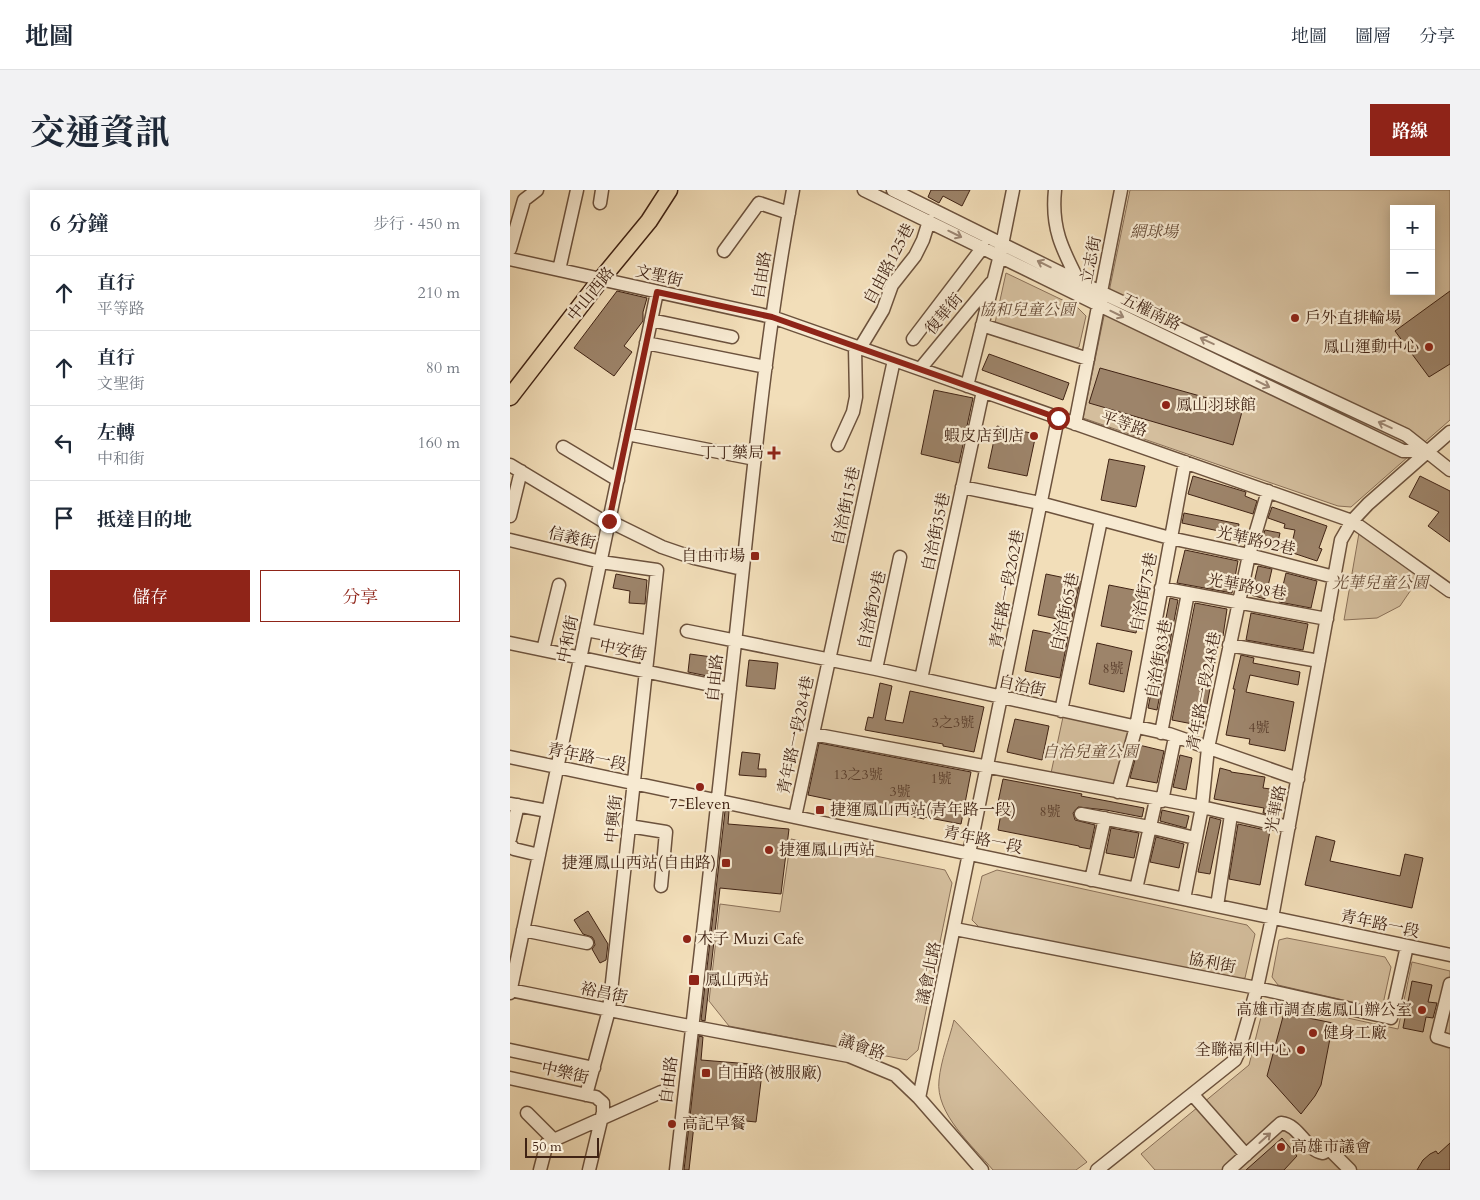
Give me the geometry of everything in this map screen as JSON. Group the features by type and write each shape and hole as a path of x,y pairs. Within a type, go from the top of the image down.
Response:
{"main road":[{"name":"中山西路","path":"510,396 649,221 669,190"}],"street":[{"path":"510,249 524,200 537,190"},
{"path":"559,270 576,190"},
{"path":"600,203 602,190"},
{"name":"自由路","path":"676,1170 755,459 772,317 793,190"},
{"name":"五權南路","path":"864,190 983,247 1001,250 1101,291 1406,435 1450,470"},
{"name":"五權南路","path":"893,190 1099,305 1403,451 1426,451"},
{"name":"復華街","path":"967,386 994,280 1013,190"},
{"path":"1054,190 1053,207 1056,232 1079,282"},
{"name":"立志街","path":"1075,424 1121,190"},
{"path":"724,252 759,203 789,213"},
{"name":"自由路125巷","path":"858,347 884,310 892,285 915,256 929,221"},
{"path":"913,339 983,247"},
{"name":"文聖街","path":"510,259 772,317"},
{"name":"復華街","path":"920,369 994,280"},
{"name":"中和街","path":"510,991 657,292"},
{"name":"平等路","path":"772,317 1352,521 1450,591"},
{"path":"651,320 732,336"},
{"path":"982,325 1088,360"},
{"path":"646,344 766,368"},
{"path":"838,445 853,412 856,397 858,347"},
{"name":"自治街15巷","path":"829,659 894,360"},
{"name":"自治街35巷","path":"921,679 983,392"},
{"name":"青年路一段262巷","path":"969,854 1058,418"},
{"name":"光華路","path":"1097,1170 1235,1060 1257,988 1272,918 1341,540 1352,521 1368,504 1426,451 1450,432"},
{"path":"628,434 755,459"},
{"path":"563,447 618,480"},
{"name":"自治街75巷","path":"1118,792 1136,727 1185,462"},
{"path":"510,516 515,468 609,523 662,547 694,558 742,569"},
{"name":"光華路92巷","path":"962,486 1040,503 1170,538 1249,555 1334,577"},
{"name":"青年路一段248巷","path":"1184,899 1202,807 1208,748 1229,645 1249,555 1268,492"},
{"name":"自治街65巷","path":"1061,711 1102,520"},
{"name":"信義街","path":"510,540 601,562 657,570"},
{"name":"自治街29巷","path":"876,669 900,557"},
{"name":"中興街","path":"586,1095 610,1010 657,570"},
{"path":"543,650 559,585"},
{"name":"光華路98巷","path":"1161,588 1327,619"},
{"name":"自治街83巷","path":"1161,732 1188,593"},
{"path":"586,630 649,642"},
{"name":"自治街","path":"687,631 876,669 1161,732 1298,779"},
{"name":"中安街","path":"510,643 730,689"},
{"path":"1229,645 1319,661"},
{"name":"青年路一段284巷","path":"795,818 829,659"},
{"path":"813,734 1202,807 1289,827"},
{"path":"1136,889 1149,826 1159,800 1176,737"},
{"name":"青年路一段","path":"510,757 1450,955"},
{"path":"510,839 514,805 548,811"},
{"path":"1081,814 1149,826 1195,838"},
{"path":"1217,906 1231,815"},
{"path":"1091,880 1105,818"},
{"path":"629,826 666,832 661,886"},
{"path":"510,844 514,850 539,855"},
{"name":"議會北路","path":"919,1098 969,854"},
{"name":"協利街","path":"954,929 1257,988 1390,1018 1407,946"},
{"path":"523,930 587,943"},
{"path":"1450,984 1436,1038 1450,1041"},
{"name":"裕昌街","path":"510,991 692,1027"},
{"name":"議會路","path":"692,1027 849,1056 895,1075 919,1098 982,1170"},
{"path":"510,1050 594,1068"},
{"name":"中樂街","path":"510,1078 596,1097 603,1103 601,1120 589,1170"},
{"path":"540,1170 551,1141 661,1092"},
{"path":"1192,1095 1246,1155"},
{"path":"527,1113 551,1141"},
{"path":"1229,1170 1281,1123 1288,1124 1317,1152 1331,1151 1350,1170"}],"green space":[{"name":"網球場","path":"1130,190 1450,190 1450,420 1351,507 1338,506 1083,418"},
{"name":"協和兒童公園","path":"1006,273 1077,307 1086,316 1079,347 1069,350 995,323"},
{"name":"光華兒童公園","path":"1359,533 1421,575 1400,606 1377,618 1344,620"},
{"name":"自治兒童公園","path":"1063,717 1129,730 1117,787 1051,773"},
{"path":"791,839 945,870 952,883 918,1050 907,1060 729,1026 709,1001 720,904 780,912"},
{"path":"997,870 1247,925 1255,934 1245,978 1236,980 981,929 972,920 982,876"},
{"path":"1287,938 1385,957 1391,967 1383,1004 1378,1008 1278,985 1272,977 1279,940"},
{"path":"1412,962 1450,971 1450,1170 1155,1170 1141,1154 1249,1065 1263,1009 1274,1002 1398,1029"},
{"path":"954,1020 1087,1162 1076,1170 993,1170 957,1129 943,1105 939,1093 941,1065"}],"building":[{"path":"931,190 970,190 962,206 943,196 939,203 928,197"},
{"path":"617,291 647,298 643,312 643,321 624,346 632,352 614,376 574,348"},
{"name":"鳳山運動中心","path":"1450,291 1450,364 1429,377 1395,331"},
{"path":"989,354 1069,383 1063,400 982,370"},
{"name":"鳳山羽球館","path":"1100,368 1243,408 1233,445 1089,403"},
{"path":"934,390 973,398 959,463 921,454"},
{"path":"997,426 1036,434 1027,476 988,468"},
{"path":"1109,459 1145,466 1136,507 1101,500"},
{"path":"1193,476 1246,492 1245,496 1257,501 1253,514 1188,494"},
{"path":"1420,476 1450,491 1450,542 1428,526 1439,512 1409,497"},
{"path":"1272,507 1327,526 1319,548 1322,549 1317,561 1290,552 1295,530 1284,528 1285,524 1268,518"},
{"path":"1184,513 1239,524 1237,535 1182,523"},
{"path":"1265,530 1280,533 1277,547 1261,542"},
{"path":"1185,550 1238,561 1232,593 1177,583"},
{"path":"1258,566 1272,569 1265,599 1251,595"},
{"path":"1286,573 1317,581 1311,608 1279,602"},
{"path":"616,574 647,580 645,604 629,603 630,591 613,588"},
{"path":"1046,574 1080,581 1071,622 1038,615"},
{"path":"1109,585 1144,592 1136,633 1101,626"},
{"path":"1170,598 1178,600 1157,710 1148,708"},
{"path":"1195,603 1227,609 1223,636 1220,635 1203,726 1172,720"},
{"path":"1251,613 1308,624 1303,650 1246,640"},
{"path":"1033,630 1068,637 1060,678 1025,671"},
{"path":"1097,643 1132,651 1124,692 1089,684"},
{"path":"690,654 719,658 717,678 688,672"},
{"path":"1241,655 1254,658 1253,663 1300,672 1298,685 1250,675 1246,692 1294,702 1285,751 1249,744 1250,739 1226,735 1235,689 1233,689"},
{"path":"749,660 778,663 775,689 746,686"},
{"path":"880,683 892,686 885,720 903,723 910,691 984,707 974,752 943,746 943,744 865,730 868,717 873,718"},
{"path":"1015,719 1049,726 1042,760 1007,752"},
{"path":"819,743 971,772 961,824 924,817 924,819 808,795"},
{"path":"1139,745 1164,751 1157,783 1130,778"},
{"path":"742,752 760,754 758,769 766,769 766,777 739,775"},
{"path":"1180,755 1192,758 1186,790 1173,787"},
{"path":"1220,768 1231,772 1265,777 1263,788 1278,790 1274,815 1263,813 1264,808 1214,799"},
{"path":"1003,779 1144,808 1142,817 1078,807 1073,813 1075,820 1095,825 1090,849 998,830 1002,808 997,807"},
{"path":"1162,810 1189,816 1186,828 1160,821"},
{"path":"725,811 729,811 728,824 789,829 781,894 720,888 705,1021 701,1020"},
{"path":"1210,817 1221,820 1210,874 1198,872"},
{"path":"1238,824 1270,831 1260,885 1229,879"},
{"path":"1111,828 1139,833 1134,858 1106,853"},
{"path":"1316,836 1335,841 1330,861 1400,876 1405,854 1423,858 1412,908 1305,885"},
{"path":"1156,837 1184,844 1179,868 1150,862"},
{"path":"588,911 608,944 606,960 600,963 592,949 595,945 594,940 592,937 583,934 574,920"},
{"name":"高雄市調查處鳳山辦公室","path":"1412,981 1432,985 1428,1002 1437,1003 1433,1018 1426,1017 1423,1032 1403,1028"},
{"name":"全聯福利中心","path":"1284,1013 1333,1023 1321,1085 1301,1114 1267,1076"},
{"path":"699,1036 703,1037 701,1060 763,1065 756,1122 695,1116 689,1170 684,1170"},
{"name":"高雄市議會","path":"1282,1138 1297,1156 1284,1170 1246,1170"},
{"path":"1450,1143 1450,1170 1417,1170 1423,1160 1430,1154 1436,1151 1438,1154"}],"place":[{"name":"戶外直排輪場","path":"1295,318"},
{"name":"鳳山運動中心","path":"1429,347"},
{"name":"鳳山羽球館","path":"1166,405"},
{"name":"蝦皮店到店","path":"1034,436"},
{"name":"丁丁藥局","path":"774,453"},
{"name":"自由市場","path":"755,556"},
{"name":"7-Eleven","path":"700,787"},
{"name":"捷運鳳山西站(青年路一段)","path":"820,810"},
{"name":"捷運鳳山西站","path":"769,850"},
{"name":"捷運鳳山西站(自由路)","path":"726,863"},
{"name":"木子 Muzi Cafe","path":"687,939"},
{"name":"鳳山西站","path":"694,980"},
{"name":"高雄市調查處鳳山辦公室","path":"1422,1010"},
{"name":"健身工廠","path":"1313,1033"},
{"name":"全聯福利中心","path":"1301,1050"},
{"name":"自由路(被服廠)","path":"706,1073"},
{"name":"高記早餐","path":"672,1124"},
{"name":"高雄市議會","path":"1281,1147"}],"route":[{"path":"609,521 657,292 772,317 1058,418"}]}
